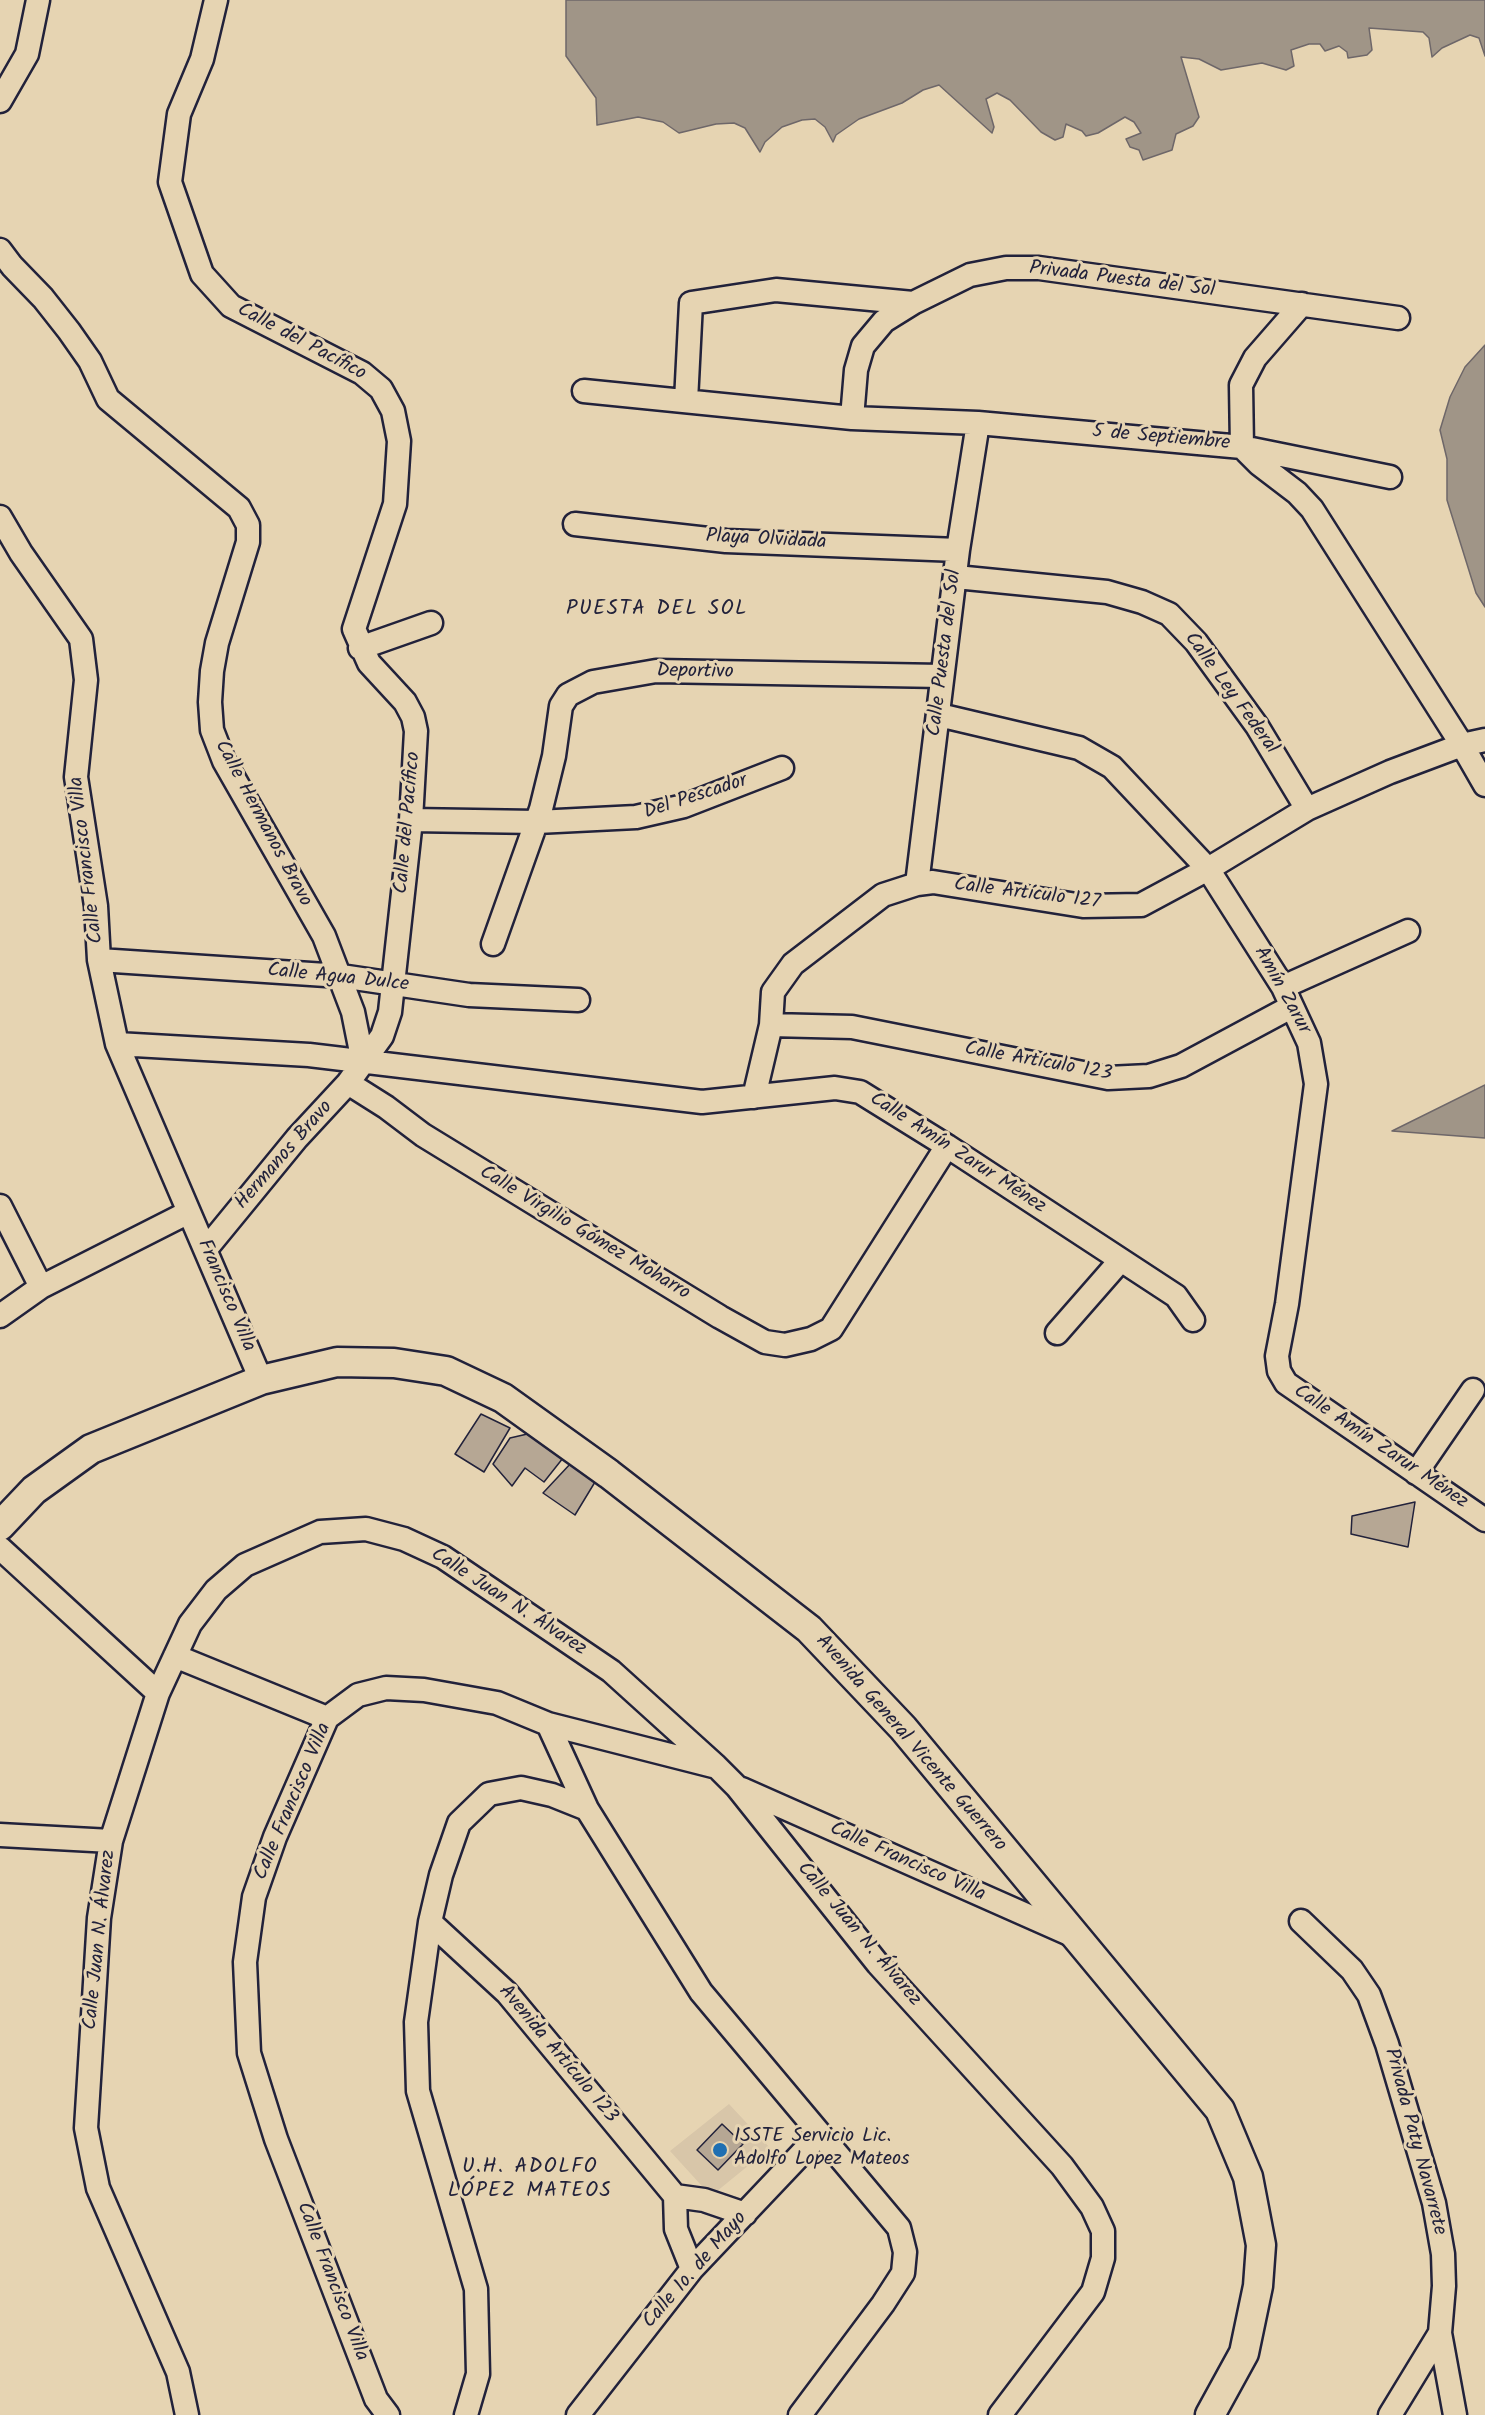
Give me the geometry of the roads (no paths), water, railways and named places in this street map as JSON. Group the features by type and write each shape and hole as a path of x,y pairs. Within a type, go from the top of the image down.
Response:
{"street":[{"path":"0,100 27,54 38,0"},
{"name":"Calle del Pacífico","path":"216,0 202,59 180,114 170,182 202,274 231,306 362,373 381,389 393,411 399,441 395,504 354,629 360,648 369,663 405,702 413,717 416,731 411,820 390,1012 382,1036 363,1062"},
{"name":"Calle Hermanos Bravo","path":"0,250 43,298 74,338 90,361 108,399 239,508 248,525 248,542 217,643 212,671 210,702 212,730 224,761 324,936 353,1012 363,1062"},
{"name":"Privada Puesta del Sol","path":"913,303 970,275 1006,268 1039,268 1398,318"},
{"path":"686,401 691,303 776,290 913,303"},
{"path":"852,418 856,370 863,346 884,321 913,303"},
{"path":"1302,304 1255,358 1241,385 1242,447 1390,477"},
{"name":"5 de Septiembre","path":"584,391 852,418 978,423 1242,447 1259,464 1297,493 1312,509 1485,785"},
{"name":"Calle Puesta del Sol","path":"917,884 958,550 978,423"},
{"name":"Calle Francisco Villa","path":"0,518 21,553 81,639 86,680 76,777 96,906 99,960 117,1044 189,1212"},
{"name":"Playa Olvidada","path":"575,524 726,541 958,550"},
{"name":"Calle Ley Federal","path":"956,577 1107,592 1142,602 1169,615 1196,642 1250,717 1307,809"},
{"path":"360,648 431,623"},
{"name":"Deportivo","path":"493,944 539,815 554,756 561,706 568,695 592,682 656,671 942,676"},
{"name":"Amín Zarur","path":"939,715 1078,748 1112,767 1208,869 1287,997 1309,1043 1316,1084 1287,1304 1277,1356 1279,1371"},
{"name":"Calle Artículo 127","path":"771,1025 773,992 793,964 883,895 917,884 933,882 1083,906 1141,905 1208,869 1307,809 1390,772 1462,745 1485,740"},
{"name":"Del Pescador","path":"539,815 636,817 684,806 782,768"},
{"path":"411,820 539,815"},
{"name":"Calle Artículo 123","path":"771,1025 852,1027 1108,1078 1149,1076 1181,1066 1287,997 1408,931"},
{"name":"Calle Agua Dulce","path":"99,960 341,976 469,995 578,1000"},
{"path":"754,1098 771,1025"},
{"name":"Calle Amín Zarur Ménez","path":"117,1044 309,1055 702,1102 835,1088 860,1092 947,1146 1176,1296 1193,1320"},
{"name":"Hermanos Bravo","path":"206,1249 297,1138 348,1083 363,1062"},
{"name":"Calle Virgilio Gómez Moharro","path":"348,1083 386,1107 423,1135 720,1317 765,1342 785,1345 811,1340 831,1329 947,1146"},
{"path":"0,1206 41,1287"},
{"path":"0,1316 41,1287 189,1212"},
{"name":"Francisco Villa","path":"189,1212 261,1380"},
{"path":"1057,1333 1120,1261"},
{"name":"Avenida General Vicente Guerrero","path":"0,1526 34,1490 91,1449 261,1380 337,1362 394,1363 446,1371 503,1398 609,1474 809,1629 903,1728 1220,2110 1248,2177 1261,2245 1258,2286 1244,2353 1210,2415"},
{"name":"Calle Amín Zarur Ménez","path":"1279,1371 1286,1383 1485,1520"},
{"path":"1416,1473 1473,1390"},
{"name":"Calle Juan N. Álvarez","path":"187,2415 178,2372 98,2188 86,2128 99,1918 111,1841 158,1693 190,1624 216,1590 245,1565 320,1532 366,1529 404,1539 443,1557 611,1671 716,1766 737,1787 878,1964 1062,2166 1092,2208 1103,2231 1103,2258 1093,2292 1000,2415"},
{"path":"0,1548 158,1693"},
{"path":"175,1656 327,1718"},
{"name":"Calle Francisco Villa","path":"388,2415 371,2388 276,2139 249,2053 245,1962 254,1897 275,1837 327,1718 357,1695 386,1688 424,1690 497,1703 548,1724 716,1766"},
{"path":"548,1724 587,1809 701,1992 899,2228 905,2252 903,2273 800,2415"},
{"name":"Calle Francisco Villa","path":"737,1787 1078,1938"},
{"path":"466,2415 478,2374 476,2289 418,2091 416,2022 430,1922 441,1875 459,1823 489,1794 521,1788 552,1795 587,1809"},
{"path":"0,1835 111,1841"},
{"name":"Privada Paty Navarrete","path":"1301,1921 1358,1979 1369,1995 1387,2044 1434,2203 1443,2254 1444,2286 1440,2333 1390,2415"},
{"name":"Avenida Artículo 123","path":"430,1922 507,1993 675,2196"},
{"name":"Calle 1o. de Mayo","path":"578,2415 692,2269 820,2134"},
{"path":"692,2269 676,2229 675,2196 704,2200 745,2214"},
{"path":"1440,2333 1455,2415"}],"place":[{"name":"ISSTE Servicio Lic. Adolfo Lopez Mateos","path":"720,2150"}],"district":[{"name":"PUESTA DEL SOL","path":"657,610"},
{"name":"U.H. ADOLFO LÓPEZ MATEOS","path":"530,2180"}]}
